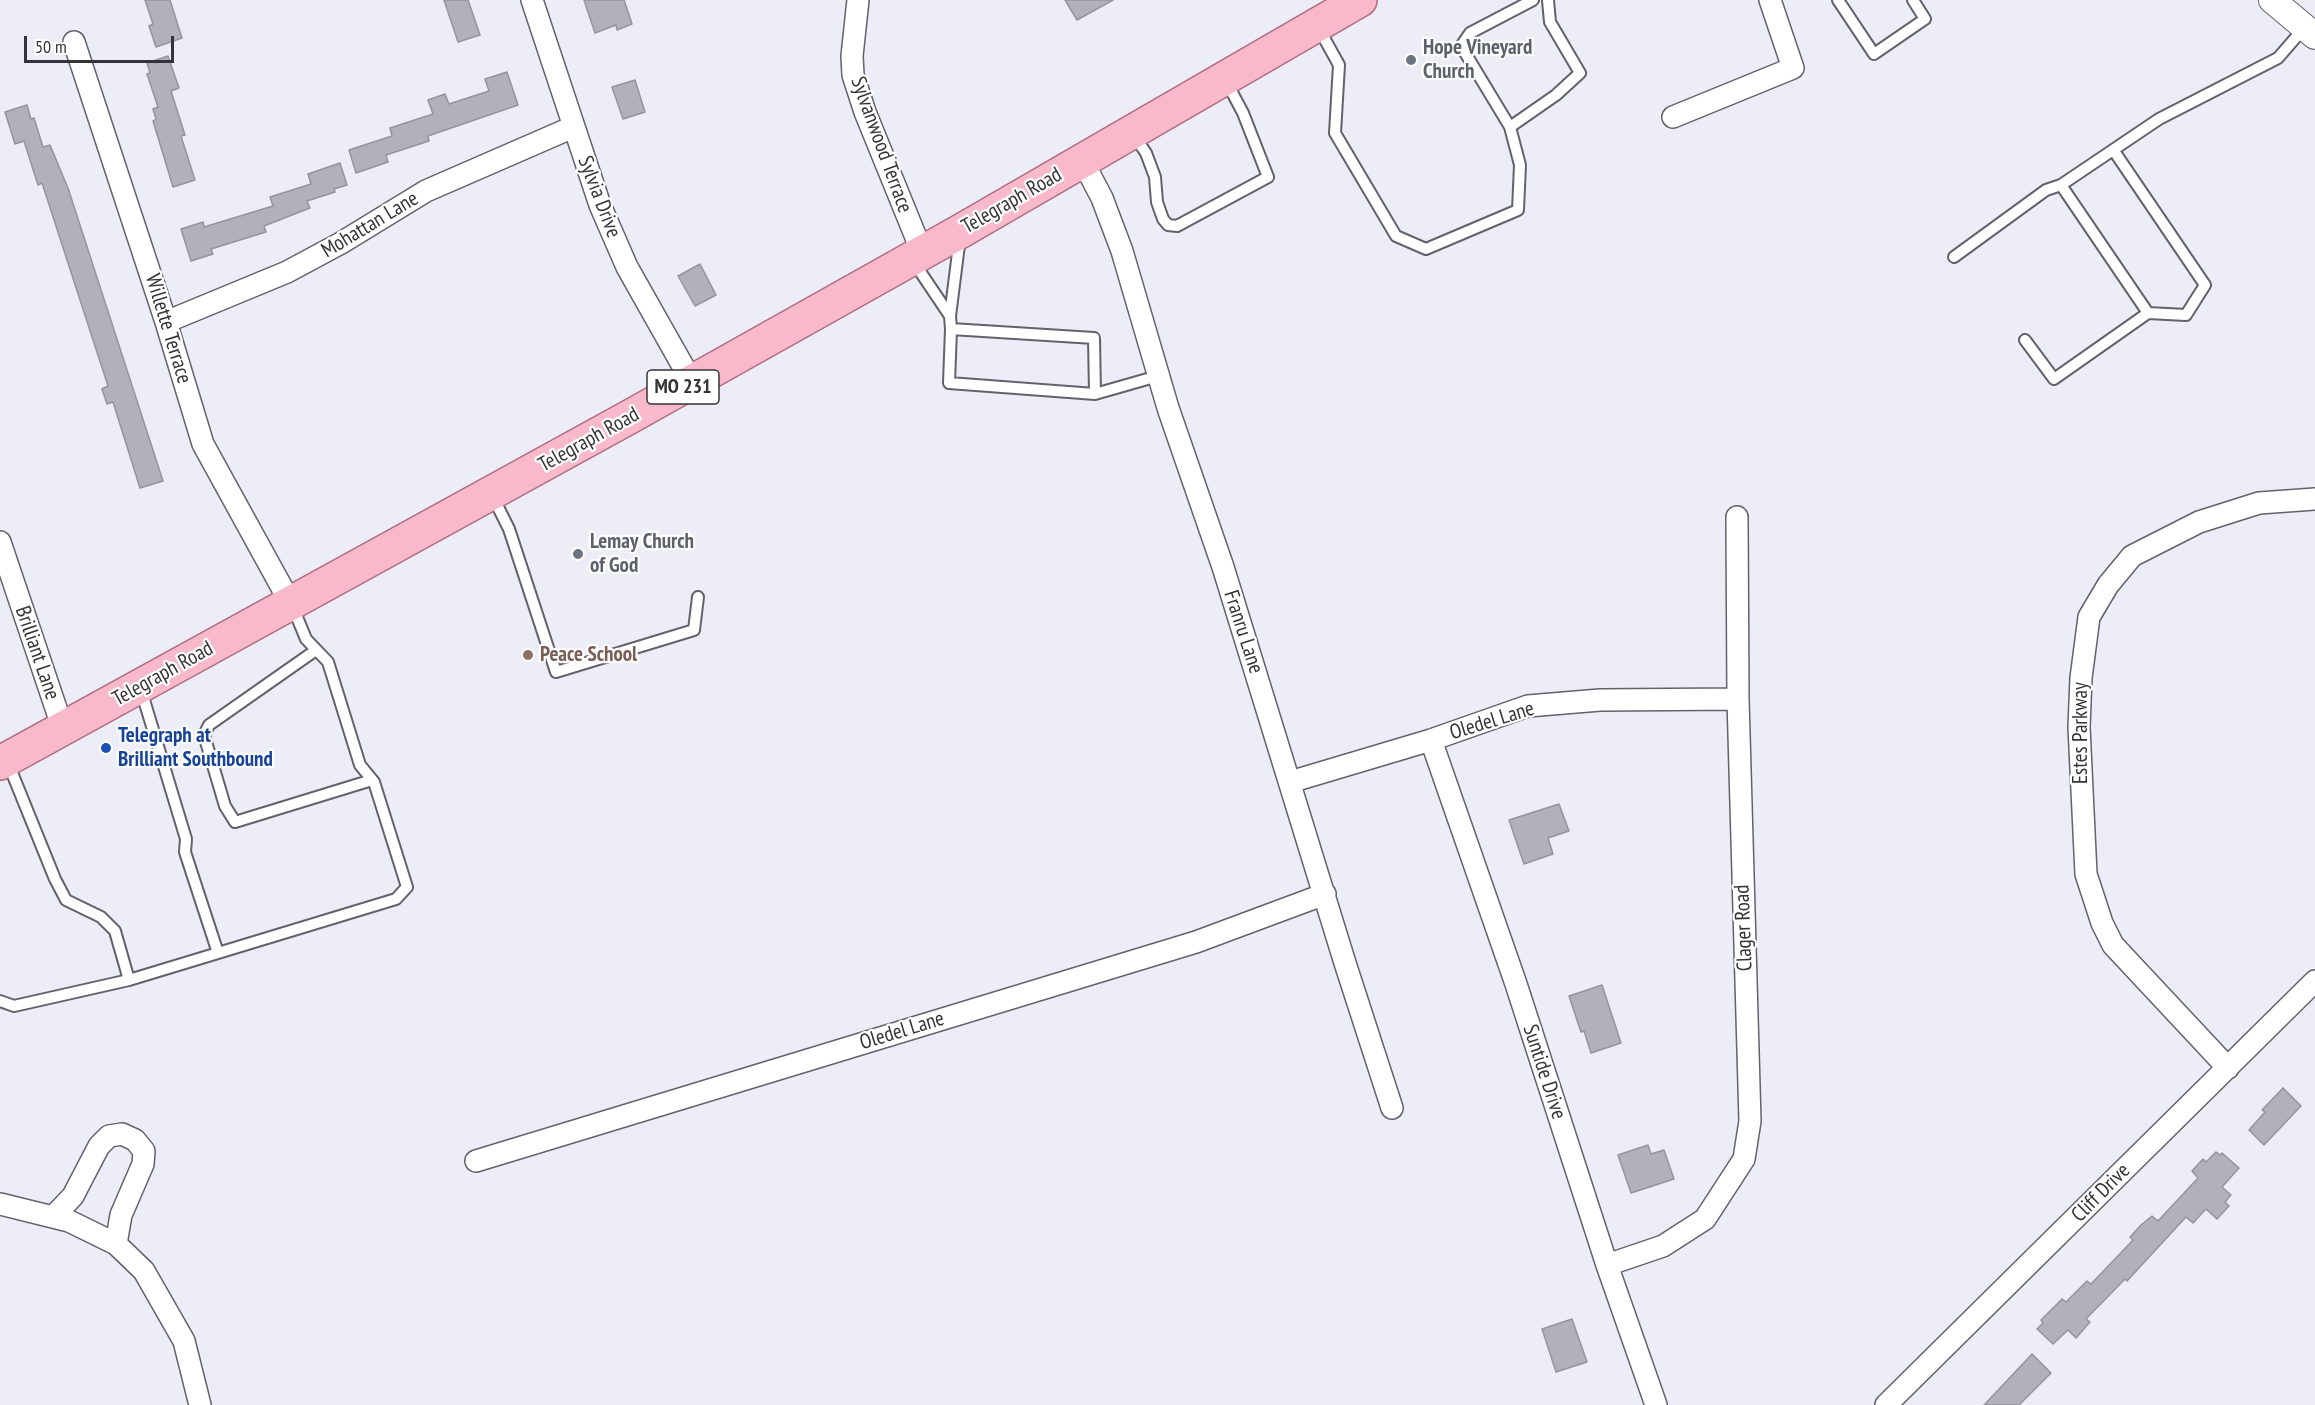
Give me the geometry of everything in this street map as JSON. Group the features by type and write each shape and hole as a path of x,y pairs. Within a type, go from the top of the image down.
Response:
{"main road":[{"name":"Telegraph Road","path":"3,761 692,382 961,231 1360,0"}],"street":[{"name":"Sylvia Drive","path":"532,0 600,205 627,267 692,382"},
{"name":"Sylvanwood Terrace","path":"858,0 852,56 853,75 916,256"},
{"path":"1674,117 1793,68 1770,0"},
{"path":"2272,0 2310,32"},
{"name":"Willette Terrace","path":"75,42 203,444 291,603"},
{"name":"Mohattan Lane","path":"166,322 287,272 341,243 426,191 573,127"},
{"name":"Franru Lane","path":"1082,160 1101,198 1122,251 1158,376 1223,567 1392,1108"},
{"name":"Estes Parkway","path":"2228,1068 2113,945 2102,923 2086,874 2079,727 2080,678 2089,617 2108,585 2132,556 2199,522 2259,503 2315,499"},
{"name":"Clager Road","path":"1607,1265 1664,1246 1705,1219 1744,1159 1750,1121 1738,699 1737,517"},
{"name":"Brilliant Lane","path":"0,542 63,729"},
{"name":"Oledel Lane","path":"1290,782 1431,740 1528,706 1600,700 1738,699"},
{"name":"Suntide Drive","path":"1431,740 1516,984 1607,1265 1656,1405"},
{"name":"Oledel Lane","path":"476,1161 1196,942 1325,894"},
{"name":"Cliff Drive","path":"1886,1405 2315,981"},
{"path":"53,1217 73,1196 99,1146 109,1136 122,1134 135,1140 144,1151 143,1164 121,1215 116,1244"},
{"path":"0,1204 69,1221 116,1244 144,1271 184,1341 200,1405"}],"lane":[{"path":"1317,25 1340,65 1335,133 1396,236 1426,249 1518,210 1520,165 1510,127 1461,46 1470,33 1533,0"},
{"path":"1510,127 1556,95 1580,73 1551,22 1548,0"},
{"path":"1838,0 1874,54 1925,19 1913,0"},
{"path":"1954,257 2046,190 2061,185 2159,119 2278,58 2310,32"},
{"path":"1132,132 1146,153 1155,177 1157,202 1162,219 1168,225 1177,226 1268,177 1243,112 1224,78"},
{"path":"2025,340 2054,379 2148,313 2186,315 2205,285 2114,151"},
{"path":"2061,185 2148,313"},
{"path":"961,231 950,315 949,383 1095,394 1158,376"},
{"path":"916,256 950,315"},
{"path":"951,328 1094,338 1095,394"},
{"path":"491,494 509,529 556,672 694,630 698,597"},
{"path":"0,1001 14,1006 129,980 396,898 407,887 372,780 360,765 328,662 306,639 291,603"},
{"path":"316,650 209,725 204,735 225,806 235,822 372,780"},
{"path":"140,687 186,839 185,852 218,953"},
{"path":"3,761 66,900 101,917 115,931 129,980"}],"building":[{"path":"145,0 170,0 182,38 156,47 149,26 153,24"},
{"path":"444,0 468,0 480,35 458,42"},
{"path":"584,0 624,0 632,24 617,30 616,25 595,33"},
{"path":"1065,0 1113,0 1077,20"},
{"path":"168,56 179,88 171,91 185,135 181,136 195,180 173,187 153,121 156,119 153,109 158,107 147,74 150,73 147,63"},
{"path":"507,72 518,105 428,136 429,141 386,155 388,162 356,173 349,150 392,136 390,128 433,114 428,100 445,94 449,104 489,91 485,79"},
{"path":"635,80 645,112 623,119 612,87"},
{"path":"27,105 31,119 34,118 43,147 50,145 68,188 163,481 140,488 113,402 107,404 102,389 108,386 42,183 38,185 24,141 15,144 5,112"},
{"path":"340,163 347,185 334,189 335,192 307,201 310,208 264,226 266,232 211,249 213,254 191,261 181,229 203,222 204,227 273,206 270,197 311,184 308,174"},
{"path":"700,264 716,295 695,306 678,276"},
{"path":"1559,804 1569,831 1548,838 1553,854 1524,864 1509,820"},
{"path":"1602,985 1621,1043 1591,1053 1569,996"},
{"path":"2283,1088 2301,1106 2264,1145 2249,1130 2265,1112 2262,1110"},
{"path":"1648,1145 1651,1154 1664,1150 1674,1179 1631,1193 1618,1155"},
{"path":"2216,1152 2220,1155 2222,1153 2239,1168 2222,1187 2231,1195 2225,1202 2229,1206 2217,1219 2206,1209 2193,1223 2186,1217 2127,1281 2125,1279 2086,1319 2090,1322 2076,1338 2068,1330 2053,1344 2037,1329 2043,1323 2041,1320 2062,1299 2066,1302 2087,1281 2091,1284 2133,1240 2130,1237 2141,1225 2152,1216 2158,1221 2198,1178 2192,1171 2203,1159 2206,1162"},
{"path":"1572,1319 1587,1362 1556,1372 1542,1329"},
{"path":"2032,1354 2051,1373 2019,1405 1984,1405"}],"place":[{"name":"Hope Vineyard Church","path":"1411,60"},
{"name":"Lemay Church of God","path":"578,554"},
{"name":"Peace School","path":"528,655"},
{"name":"Telegraph at Brilliant Southbound","path":"106,748"}]}
